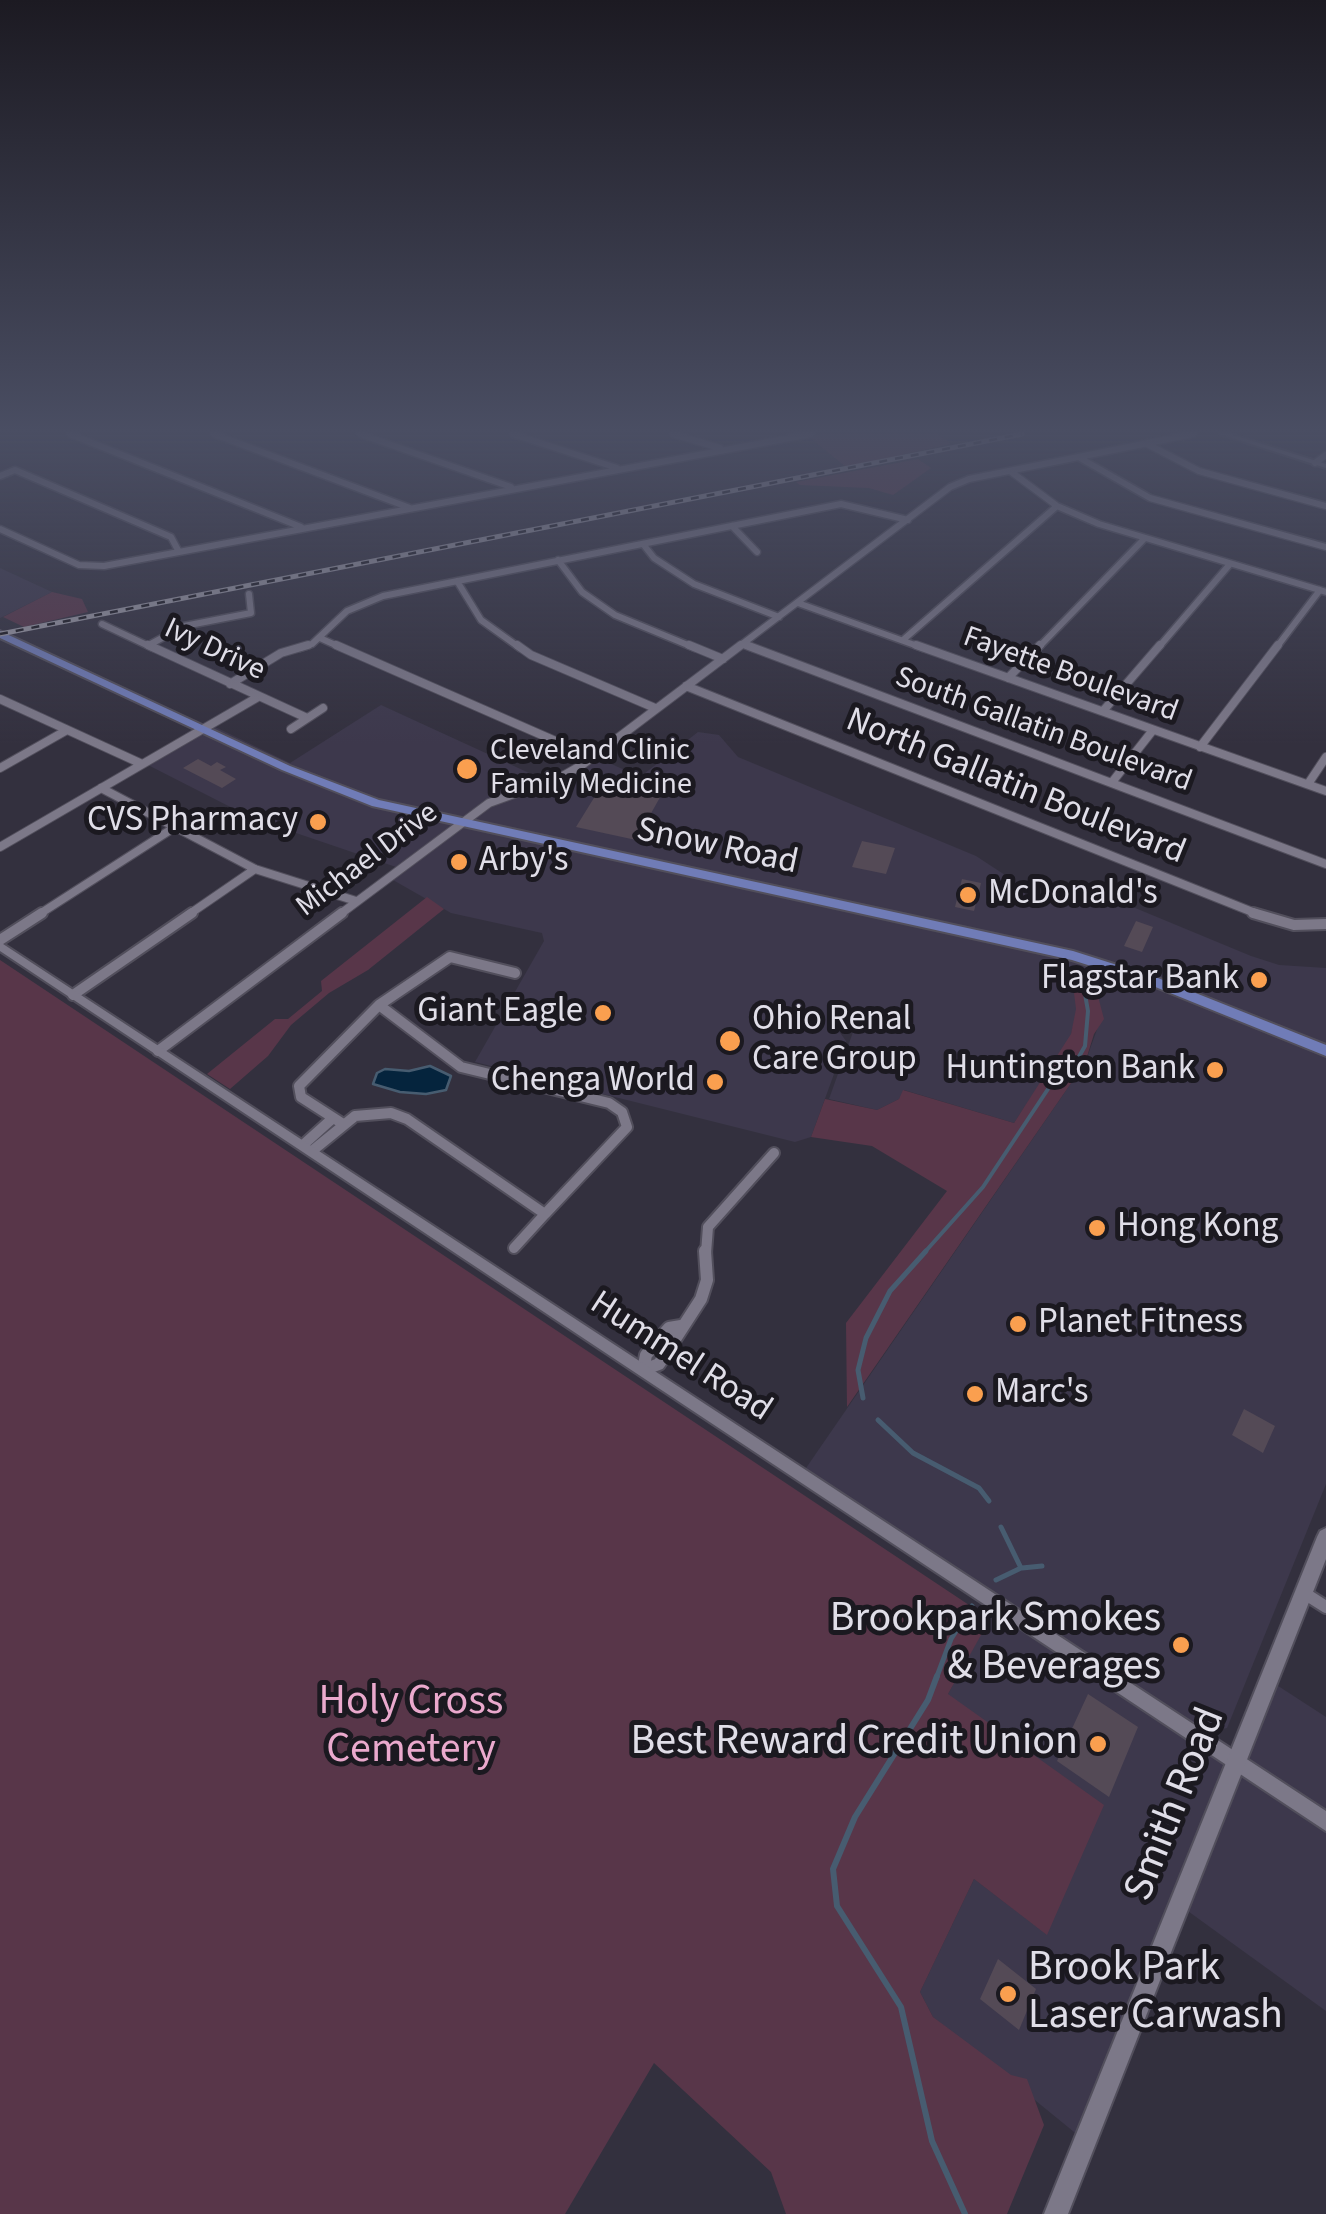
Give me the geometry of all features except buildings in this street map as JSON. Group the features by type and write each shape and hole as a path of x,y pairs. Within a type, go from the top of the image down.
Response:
{"main road":[{"name":"Snow Road","path":"0,625 88,668 104,680"},
{"name":"Snow Road","path":"0,634 346,793 460,824 1074,956 1153,980 1326,1051"},
{"name":"Smith Road","path":"1056,2214 1326,1537"}],"street":[{"path":"20,537 87,566 255,537"},
{"path":"171,537 178,552"},
{"path":"230,684 281,653 312,644 361,603 675,537"},
{"path":"743,537 757,552"},
{"name":"Michael Drive","path":"158,1051 460,824 500,797 561,777 592,757 885,537"},
{"path":"903,640 1021,537"},
{"path":"1140,537 1323,591 1200,747"},
{"path":"1291,537 1326,547"},
{"path":"1008,678 1144,539"},
{"path":"642,544 654,558 694,584 779,617"},
{"path":"558,560 582,592 615,615 724,658"},
{"path":"1103,711 1230,564"},
{"path":"456,582 481,620 531,655 655,708"},
{"path":"149,645 184,626 251,613 249,594"},
{"name":"Fayette Boulevard","path":"798,603 1326,791"},
{"name":"Ivy Drive","path":"102,624 307,718"},
{"path":"114,630 124,624"},
{"path":"320,638 592,757"},
{"name":"South Gallatin Boulevard","path":"743,644 1326,864"},
{"name":"North Gallatin Boulevard","path":"686,686 1261,916 1294,925 1326,924"},
{"path":"0,847 256,696"},
{"path":"0,699 142,764"},
{"path":"291,729 322,708"},
{"path":"0,768 67,730"},
{"path":"1113,781 1153,730"},
{"path":"1308,784 1326,756"},
{"path":"101,788 255,869 356,901"},
{"path":"0,943 174,828"},
{"path":"74,995 255,869"},
{"name":"Hummel Road","path":"0,943 1326,1822"},
{"path":"338,1121 301,1097 300,1086 380,1004 450,958 515,973"},
{"path":"380,1004 462,1067 591,1098 622,1112 627,1127 514,1248"},
{"path":"308,1148 338,1121 365,1113 391,1113 407,1119 545,1214"},
{"path":"643,1370 659,1364 680,1336 680,1326 696,1308 706,1285 708,1228 774,1152"},
{"path":"1304,1594 1326,1606"}],"shaded area":[{"path":"0,568 52,592 0,618"},
{"path":"381,705 551,783 596,757 640,777 698,732 719,735 738,757 976,856 1043,900 1070,881 1251,956 1279,965 1326,968 1326,1484 1227,1728 1207,1732 804,1471 1085,1063 1099,1024 1078,1008 1070,1038 1014,1123 904,1090 899,1099 877,1110 829,1099 857,1021 852,1032 838,1030 846,1041 811,1137 795,1142 475,1062 544,941 542,933 451,913 386,876 396,867 252,818 146,764 211,725 290,763"},
{"path":"995,1608 1238,1770 1272,1682 1326,1717 1326,2011 1174,1901 1079,2136 933,2017 920,1992 974,1879 1047,1934 948,1694"}],"green space":[{"path":"52,592 82,599 88,612 24,627 3,617"},
{"path":"427,897 444,909 368,970 329,993 291,1025 268,1056 230,1089 207,1074 275,1019 288,1019 322,991 321,981"},
{"name":"Holy Cross Cemetery","path":"0,960 990,1619 948,1694 1104,1805 1047,1935 974,1879 920,1992 933,2017 1011,2075 1027,2079 1044,2125 1007,2214 786,2214 771,2172 654,2063 565,2214 0,2214"},
{"path":"1072,977 1095,985 1104,1019 1094,1034 1085,1063 847,1407 846,1323 947,1191 872,1146 811,1137 825,1099 877,1110 899,1099 903,1090 1014,1123 1071,1034 1076,1009"}],"water":[{"path":"430,1066 451,1076 446,1090 426,1094 400,1092 373,1084 377,1073 385,1069 409,1071"}],"waterway":[{"path":"924,1253 983,1187 1050,1086 1072,1069 1085,1046 1088,1011 1083,983"},
{"path":"863,1398 858,1370 866,1338 890,1291 926,1251"},
{"path":"878,1420 913,1453 979,1488 989,1501"},
{"path":"996,1580 1021,1568 1001,1527"},
{"path":"1022,1568 1042,1566"},
{"path":"936,1679 951,1639 972,1606"},
{"path":"937,1676 928,1700 855,1817 833,1869 837,1906 901,2007 932,2141 965,2214"}],"railway":[{"path":"0,634 494,537"}],"place":[{"name":"Cleveland Clinic Family Medicine","path":"467,769"},
{"name":"CVS Pharmacy","path":"318,822"},
{"name":"Arby's","path":"459,862"},
{"name":"McDonald's","path":"968,895"},
{"name":"Flagstar Bank","path":"1259,980"},
{"name":"Giant Eagle","path":"603,1013"},
{"name":"Ohio Renal Care Group","path":"730,1041"},
{"name":"Huntington Bank","path":"1215,1070"},
{"name":"Chenga World","path":"715,1082"},
{"name":"Hong Kong","path":"1097,1228"},
{"name":"Planet Fitness","path":"1018,1324"},
{"name":"Marc's","path":"975,1394"},
{"name":"Brookpark Smokes & Beverages","path":"1181,1645"},
{"name":"Best Reward Credit Union","path":"1098,1744"},
{"name":"Brook Park Laser Carwash","path":"1008,1994"}]}
